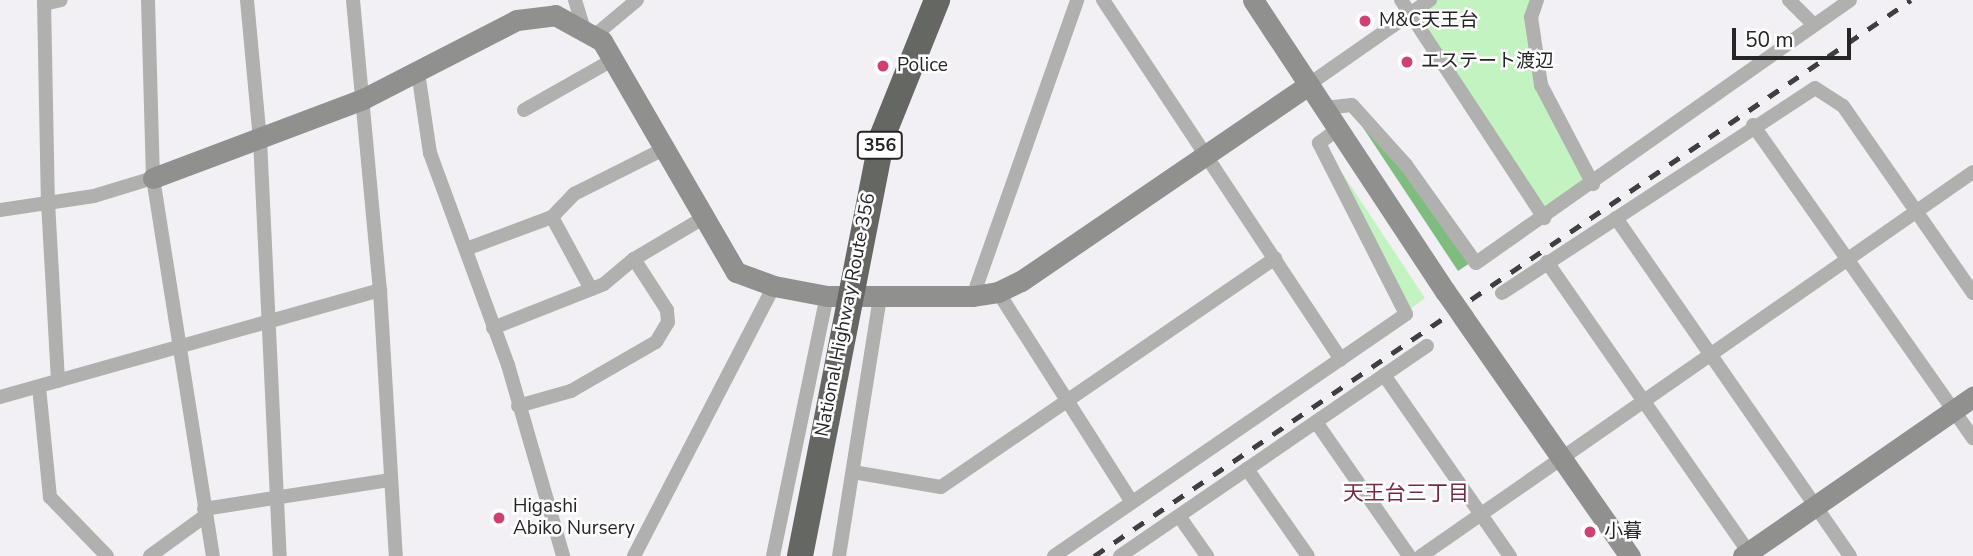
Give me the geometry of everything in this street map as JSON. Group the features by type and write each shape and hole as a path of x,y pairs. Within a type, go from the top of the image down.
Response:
{"highway":[{"name":"National Highway Route 356","path":"800,556 838,296 882,137 937,0"}],"street":[{"path":"58,381 48,202 44,2 61,0"},
{"path":"148,0 153,178 214,556"},
{"path":"247,0 260,139 280,556"},
{"path":"352,0 380,290 389,480 396,556"},
{"path":"575,0 589,32 614,59 736,272 774,286 838,296 973,296 998,292 1206,154 1430,0"},
{"path":"589,32 637,0"},
{"path":"973,296 1077,0"},
{"path":"1104,0 1340,359"},
{"path":"1253,0 1463,317 1630,556"},
{"path":"1401,0 1544,218"},
{"path":"1537,0 1531,17 1541,85 1593,184"},
{"path":"1789,0 1814,25"},
{"path":"1324,108 1352,105 1406,165 1476,263 1593,184 1850,0"},
{"path":"0,210 121,189 260,139 363,99 496,29 535,14 555,15 589,32"},
{"path":"524,110 614,59"},
{"path":"418,72 430,153 493,328 563,556"},
{"path":"1502,293 1753,125 1815,88 1843,106 1973,293"},
{"path":"1753,125 1973,438"},
{"path":"1054,556 1406,314 1319,144 1338,128"},
{"path":"466,249 552,218 574,194 664,149"},
{"path":"1421,556 1973,172"},
{"path":"552,218 591,289"},
{"path":"493,328 591,289 634,259 703,218"},
{"path":"1616,218 1850,556"},
{"path":"853,472 941,487 1275,258"},
{"path":"518,406 571,391 656,342 668,322 667,310 634,259"},
{"path":"1547,262 1747,555 1973,397"},
{"path":"634,556 774,286"},
{"path":"0,397 380,290"},
{"path":"998,292 1132,502"},
{"path":"773,556 838,296"},
{"path":"839,556 880,296"},
{"path":"1120,556 1427,346"},
{"path":"1384,375 1510,556"},
{"path":"39,387 50,497 107,556"},
{"path":"1316,422 1409,556"},
{"path":"1247,469 1308,556"},
{"path":"150,556 205,513 389,480"},
{"path":"1179,516 1207,556"}],"green space":[{"path":"1438,0 1533,0 1537,87 1588,182 1544,214 1416,15"},
{"path":"1352,111 1402,168 1470,263 1458,271"},
{"path":"1327,150 1425,298 1410,309"}],"railway":[{"path":"1094,556 1911,0"}],"place":[{"name":"M&C天王台","path":"1365,21"},
{"name":"エステート渡辺","path":"1407,62"},
{"name":"Police","path":"883,66"},
{"name":"Higashi Abiko Nursery","path":"499,518"},
{"name":"小暮","path":"1590,532"}],"district":[{"name":"天王台三丁目","path":"1406,493"}]}
